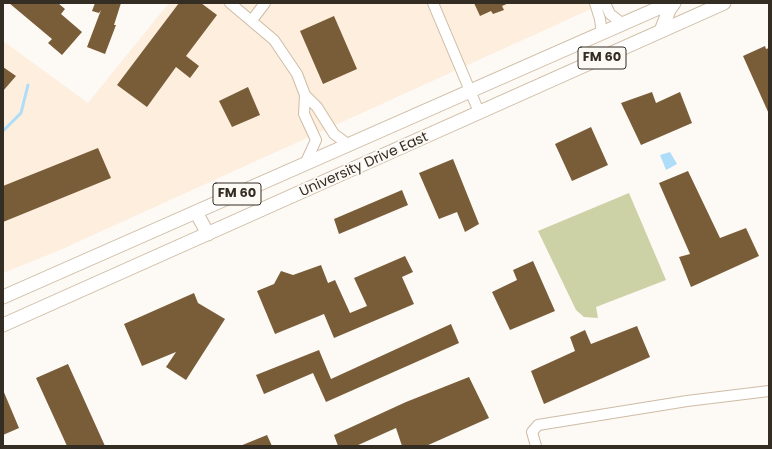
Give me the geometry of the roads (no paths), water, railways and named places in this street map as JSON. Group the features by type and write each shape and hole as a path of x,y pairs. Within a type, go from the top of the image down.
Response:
{"main road":[{"name":"University Drive East","path":"3,298 670,3"},
{"path":"661,31 669,10 674,3"},
{"name":"University Drive East","path":"3,325 724,3"},
{"path":"196,212 208,234"}],"street":[{"path":"230,3 274,40 297,74 305,95 304,114 316,140 304,164"},
{"path":"252,20 265,3"},
{"path":"433,3 479,112"},
{"path":"595,3 600,18 602,34"},
{"path":"605,3 610,14 624,24"},
{"path":"305,95 318,107 334,134 350,145"},
{"path":"536,446 532,432 538,425 687,401 769,391"}],"water":[{"path":"670,152 677,164 666,170 660,155"}],"waterway":[{"path":"3,131 21,113 28,85"}]}
